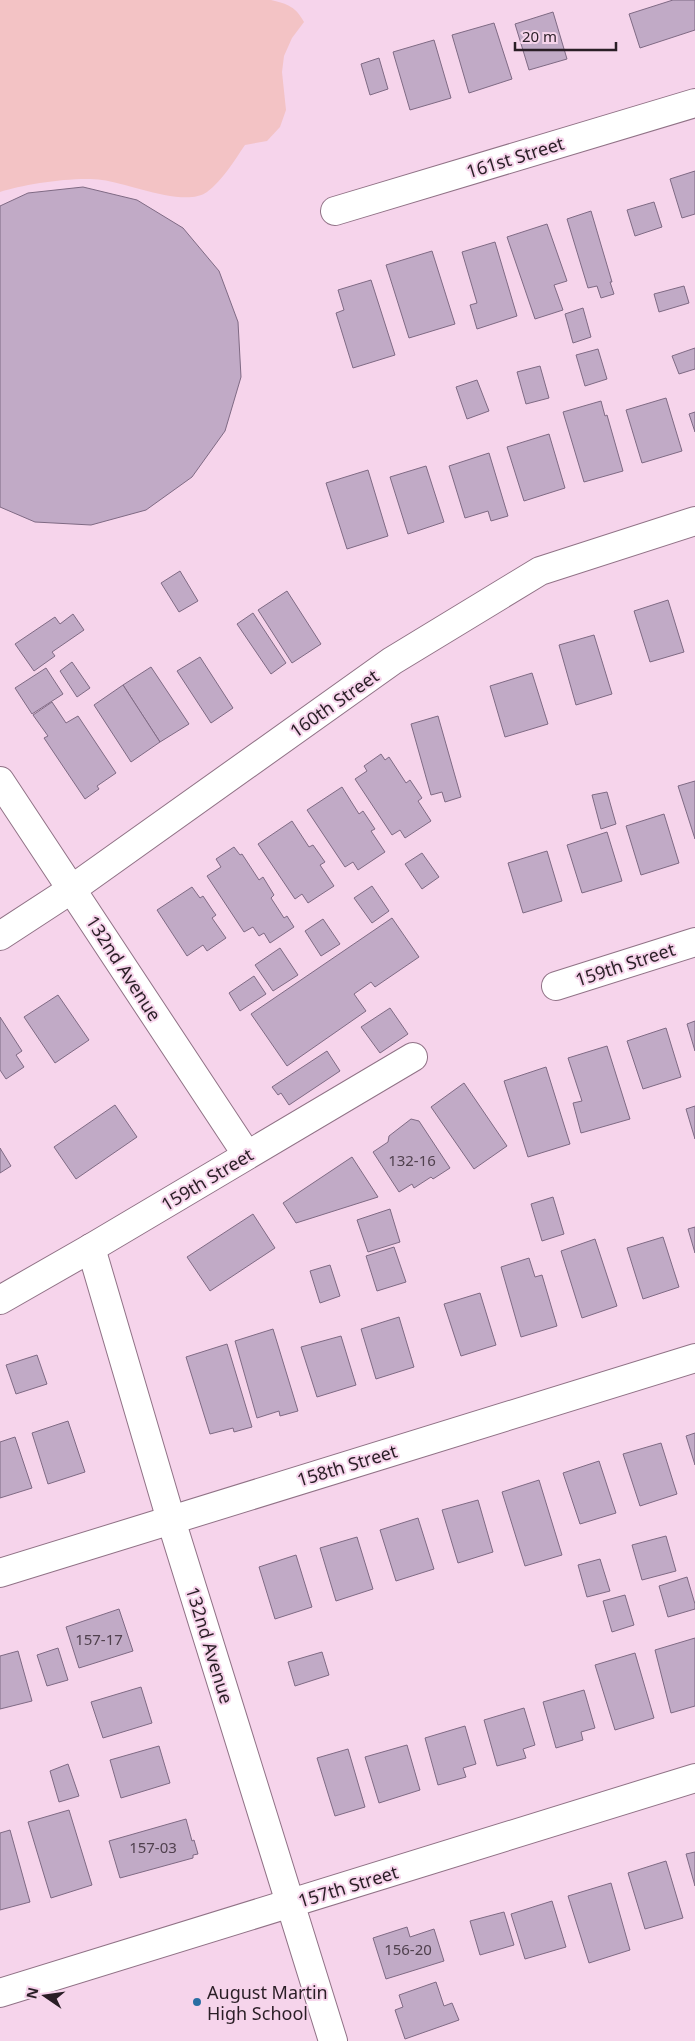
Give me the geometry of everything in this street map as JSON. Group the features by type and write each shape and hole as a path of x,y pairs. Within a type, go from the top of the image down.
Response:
{"street":[{"name":"161st Street","path":"335,211 695,103"},
{"name":"160th Street","path":"0,936 72,889 392,661 540,571 695,521"},
{"name":"132nd Avenue","path":"0,781 247,1155"},
{"name":"159th Street","path":"556,986 695,942"},
{"name":"159th Street","path":"0,1300 91,1248 413,1056"},
{"name":"132nd Avenue","path":"91,1248 171,1520 333,2041"},
{"name":"158th Street","path":"0,1573 695,1358"},
{"name":"157th Street","path":"0,1993 695,1778"}],"shaded area":[{"path":"0,0 271,0 287,5 298,13 304,22 292,38 284,56 282,72 286,110 280,127 267,141 245,145 218,182 207,192 197,196 171,196 92,179 22,186 0,192"}],"building":[{"path":"673,0 695,0 695,30 640,48 629,14"},
{"path":"553,12 567,59 529,70 515,24"},
{"path":"494,23 512,79 469,93 452,35"},
{"path":"434,40 451,98 410,110 393,52"},
{"path":"379,58 388,89 370,95 361,64"},
{"path":"695,171 695,214 682,218 670,179"},
{"path":"83,187 137,200 183,228 219,271 238,322 241,377 225,431 192,477 146,510 91,525 35,522 0,507 0,206 28,193"},
{"path":"654,202 662,227 635,236 627,210"},
{"path":"591,211 614,294 601,298 597,286 588,288 567,219"},
{"path":"547,224 567,281 554,285 563,310 535,319 507,237"},
{"path":"495,242 517,316 477,329 470,305 477,303 462,252"},
{"path":"432,251 455,324 409,338 386,265"},
{"path":"371,280 395,355 353,368 336,313 344,310 338,290"},
{"path":"684,286 689,303 659,312 654,294"},
{"path":"583,308 591,337 573,343 565,314"},
{"path":"695,348 695,369 679,374 672,356"},
{"path":"598,349 607,379 585,386 576,355"},
{"path":"540,366 549,398 526,404 517,372"},
{"path":"477,380 489,411 467,419 456,387"},
{"path":"666,398 682,451 642,463 626,410"},
{"path":"601,401 605,416 607,415 623,471 584,482 563,412"},
{"path":"695,412 695,432 689,414"},
{"path":"549,434 565,488 524,501 507,447"},
{"path":"489,453 508,516 491,521 488,511 465,518 449,466"},
{"path":"426,466 444,522 408,534 390,477"},
{"path":"368,470 388,536 347,549 326,483"},
{"path":"180,571 198,601 179,612 161,583"},
{"path":"287,591 321,644 292,663 258,610"},
{"path":"668,600 684,652 650,662 634,611"},
{"path":"253,613 286,663 271,674 237,624"},
{"path":"73,614 84,630 52,652 55,656 34,671 15,644 55,617 60,624"},
{"path":"594,635 612,694 576,705 559,645"},
{"path":"200,657 233,708 211,723 177,671"},
{"path":"72,662 90,688 77,697 60,671"},
{"path":"151,667 189,724 160,742 123,685"},
{"path":"46,668 63,694 32,714 15,688"},
{"path":"532,673 548,724 505,737 490,686"},
{"path":"123,685 160,742 131,762 94,705"},
{"path":"52,702 66,723 78,716 116,773 97,786 99,789 85,799 44,738 48,736 33,715"},
{"path":"438,716 461,797 445,802 442,792 431,795 411,724"},
{"path":"381,754 385,760 389,757 406,783 410,780 422,798 418,801 431,821 405,838 400,830 392,835 355,779 367,771 364,766"},
{"path":"695,781 695,839 678,786"},
{"path":"342,787 359,814 363,811 375,829 371,831 385,852 358,870 353,862 345,867 307,810"},
{"path":"607,792 616,824 601,829 592,795"},
{"path":"664,814 679,863 641,875 626,826"},
{"path":"292,821 309,847 313,845 325,862 320,865 334,886 308,903 302,894 295,899 258,844"},
{"path":"607,832 622,881 582,893 567,845"},
{"path":"234,847 240,855 242,854 259,880 263,877 274,895 271,898 284,918 287,916 294,927 270,943 264,933 259,936 253,927 244,932 207,876 221,867 216,859"},
{"path":"547,851 562,901 523,913 508,863"},
{"path":"422,853 439,877 422,889 405,864"},
{"path":"372,886 389,911 372,923 354,898"},
{"path":"192,887 200,898 203,896 216,915 212,918 226,938 207,951 203,945 187,956 157,910"},
{"path":"392,918 419,957 375,987 371,982 354,994 366,1011 287,1066 251,1014"},
{"path":"323,919 340,944 321,956 305,931"},
{"path":"280,948 298,975 273,991 255,965"},
{"path":"254,976 266,994 240,1011 229,993"},
{"path":"58,995 89,1040 55,1063 24,1017"},
{"path":"390,1008 408,1034 380,1053 361,1027"},
{"path":"0,1017 22,1051 16,1055 24,1067 6,1079 0,1070"},
{"path":"695,1021 695,1051 687,1024"},
{"path":"666,1028 681,1077 643,1089 627,1041"},
{"path":"607,1046 630,1119 581,1133 573,1103 582,1101 568,1058"},
{"path":"327,1051 340,1071 289,1105 281,1093 278,1095 272,1087"},
{"path":"546,1067 570,1144 528,1157 504,1081"},
{"path":"464,1083 507,1146 474,1169 431,1107"},
{"path":"115,1105 137,1137 76,1179 54,1147"},
{"path":"695,1106 695,1139 686,1109"},
{"path":"411,1119 419,1121 450,1168 414,1188 412,1184 399,1192 373,1152 388,1142 389,1136"},
{"path":"0,1148 11,1166 0,1173"},
{"path":"352,1157 378,1197 296,1223 283,1203"},
{"path":"553,1197 564,1234 542,1241 531,1204"},
{"path":"390,1209 400,1242 368,1252 357,1220"},
{"path":"253,1214 275,1248 210,1291 187,1257"},
{"path":"695,1227 695,1253 688,1229"},
{"path":"663,1237 679,1287 643,1299 627,1248"},
{"path":"595,1239 617,1306 582,1318 561,1251"},
{"path":"394,1247 406,1282 377,1291 366,1256"},
{"path":"529,1258 535,1277 542,1275 557,1326 521,1337 501,1267"},
{"path":"330,1265 340,1296 320,1303 310,1271"},
{"path":"480,1293 496,1345 461,1356 444,1304"},
{"path":"399,1317 414,1367 376,1379 361,1329"},
{"path":"273,1329 298,1411 280,1416 279,1411 257,1418 235,1341"},
{"path":"341,1336 356,1385 317,1397 301,1347"},
{"path":"227,1344 252,1427 234,1432 233,1428 210,1434 186,1357"},
{"path":"37,1355 47,1384 16,1394 6,1365"},
{"path":"68,1421 85,1472 48,1484 32,1433"},
{"path":"695,1433 695,1465 686,1436"},
{"path":"15,1437 32,1488 0,1498 0,1442"},
{"path":"661,1443 677,1494 640,1506 623,1454"},
{"path":"599,1461 616,1513 580,1524 563,1473"},
{"path":"539,1480 562,1555 525,1566 502,1492"},
{"path":"478,1500 493,1552 458,1563 442,1510"},
{"path":"418,1518 434,1569 396,1581 380,1530"},
{"path":"666,1536 676,1571 642,1580 632,1545"},
{"path":"357,1537 373,1589 336,1601 320,1548"},
{"path":"296,1555 312,1607 275,1619 259,1567"},
{"path":"600,1559 610,1591 587,1597 578,1565"},
{"path":"687,1577 695,1609 668,1617 659,1586"},
{"path":"625,1595 634,1625 612,1632 603,1601"},
{"path":"119,1609 133,1651 79,1668 66,1627"},
{"path":"695,1638 695,1706 671,1713 655,1650"},
{"path":"58,1648 68,1680 47,1686 37,1655"},
{"path":"18,1651 32,1701 0,1709 0,1656"},
{"path":"322,1652 329,1675 295,1686 288,1662"},
{"path":"635,1653 654,1718 615,1730 595,1665"},
{"path":"141,1687 152,1723 103,1738 91,1702"},
{"path":"584,1690 595,1728 581,1732 583,1740 556,1748 543,1702"},
{"path":"524,1708 535,1745 523,1749 526,1758 497,1766 484,1720"},
{"path":"465,1726 476,1764 463,1768 466,1777 438,1785 425,1738"},
{"path":"407,1745 420,1790 379,1803 365,1757"},
{"path":"159,1746 170,1783 121,1798 110,1760"},
{"path":"348,1749 365,1807 335,1816 317,1758"},
{"path":"68,1764 79,1796 59,1802 50,1771"},
{"path":"69,1810 92,1885 51,1898 28,1822"},
{"path":"186,1819 198,1854 193,1855 193,1858 120,1878 109,1841"},
{"path":"10,1830 30,1902 0,1910 0,1833"},
{"path":"695,1852 695,1886 686,1854"},
{"path":"666,1861 683,1918 645,1929 628,1873"},
{"path":"611,1883 630,1950 589,1963 568,1896"},
{"path":"552,1901 566,1947 525,1959 511,1914"},
{"path":"504,1912 514,1945 480,1955 470,1921"},
{"path":"407,1927 410,1937 434,1929 444,1961 386,1979 373,1938"},
{"path":"436,1982 444,2006 452,2003 459,2020 405,2039 395,2010 403,2007 399,1995"}],"place":[{"name":"August Martin High School","path":"197,2002"}]}
